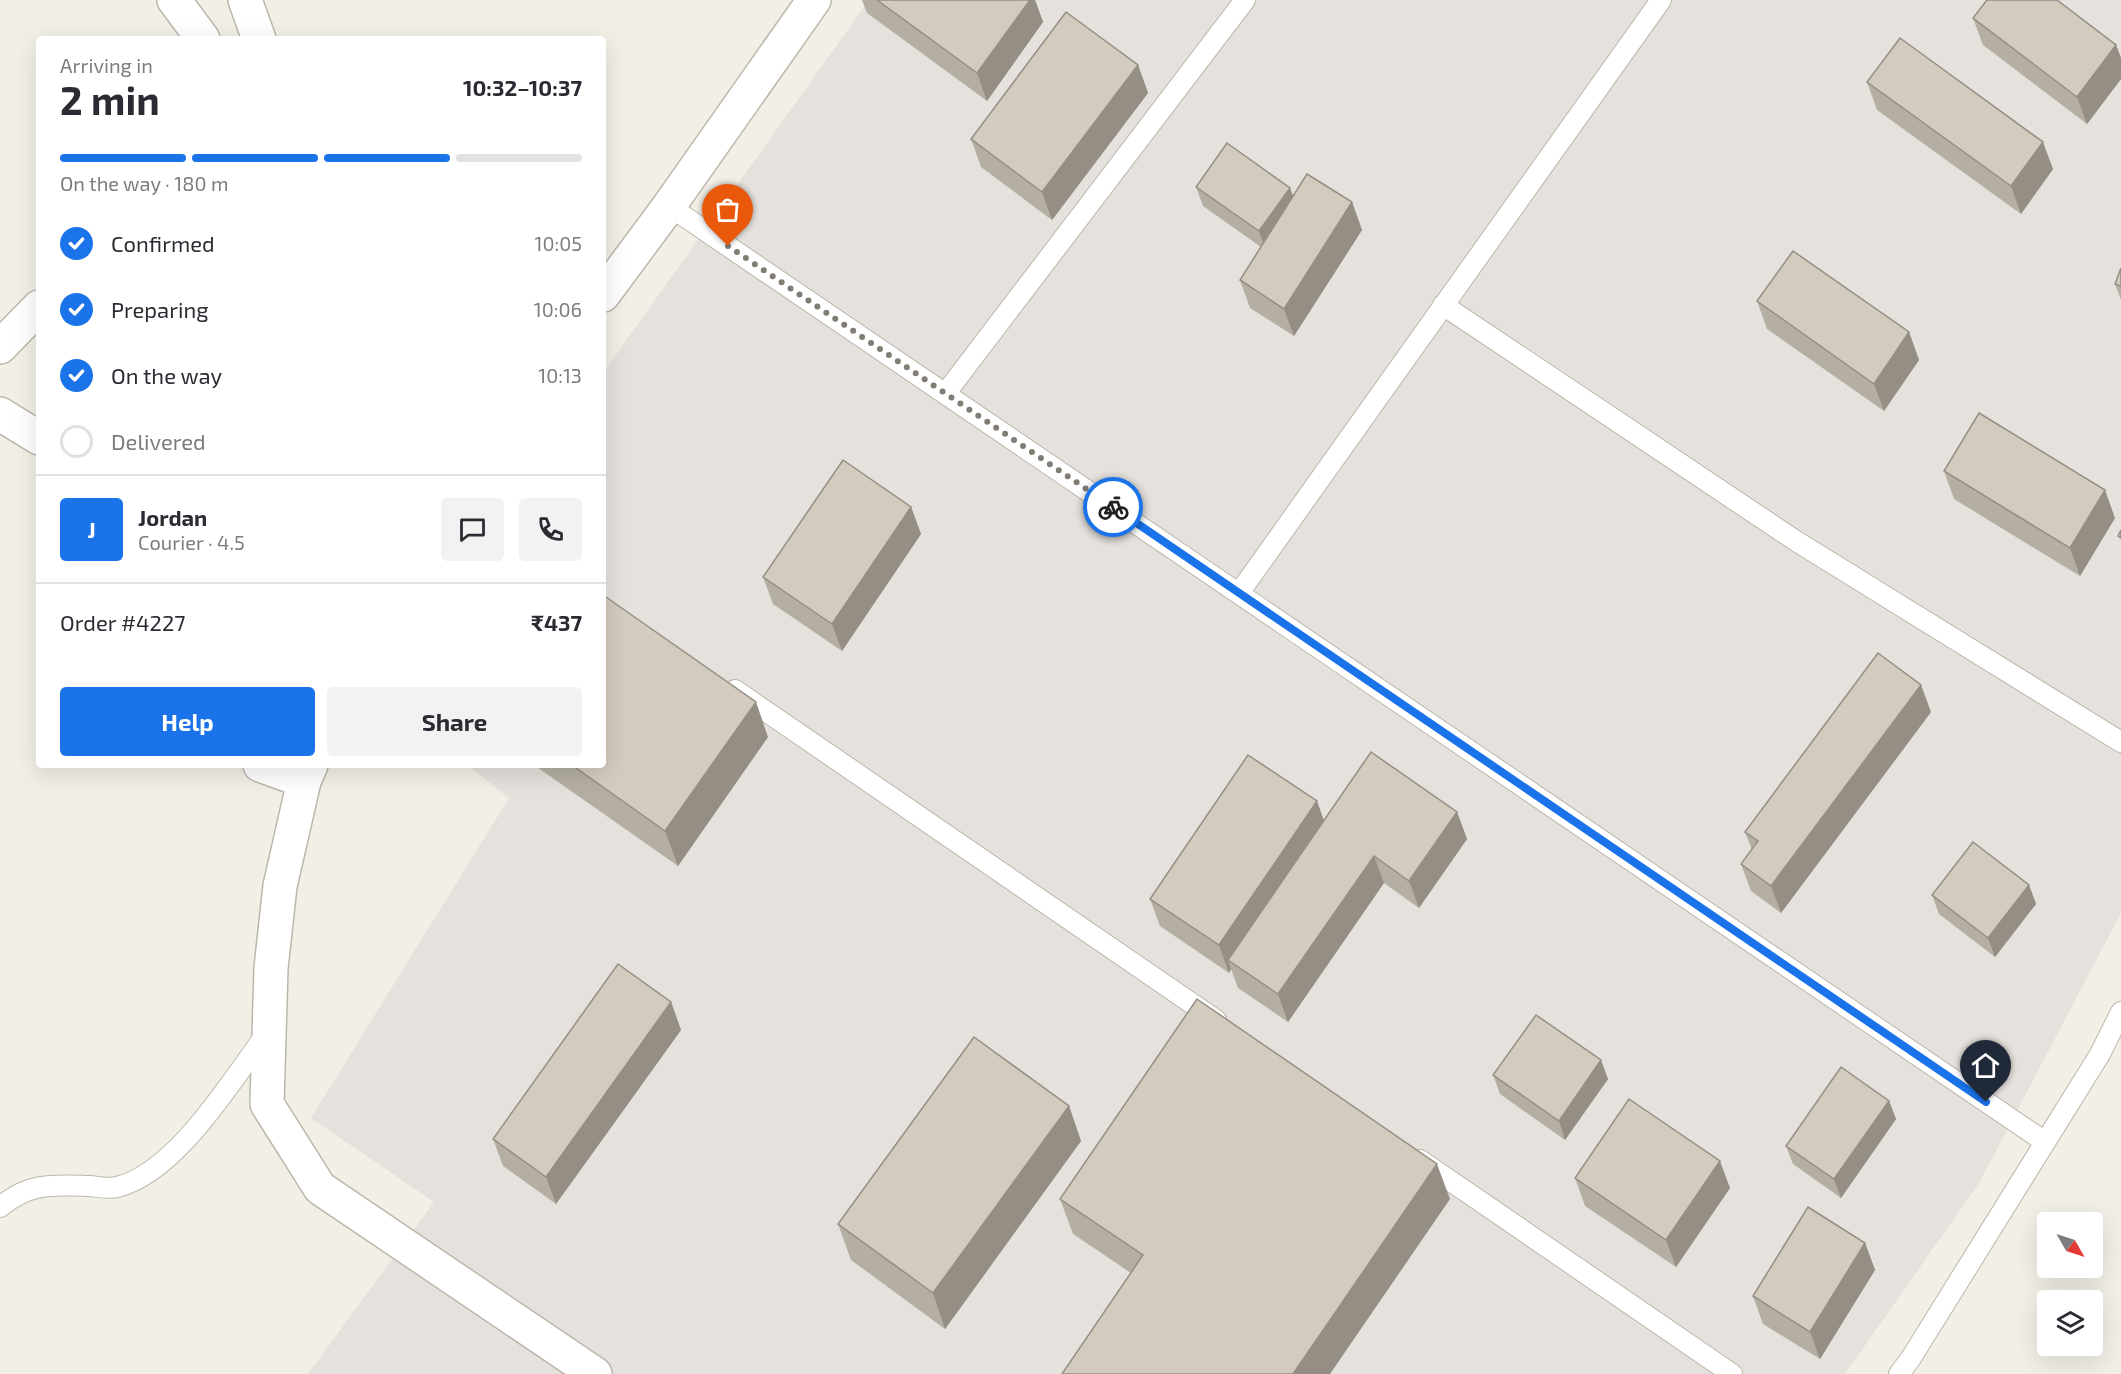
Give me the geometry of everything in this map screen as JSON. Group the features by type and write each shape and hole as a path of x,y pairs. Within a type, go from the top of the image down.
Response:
{"street":[{"path":"174,0 201,36"},
{"path":"245,0 258,36"},
{"path":"606,291 669,206 814,0"},
{"path":"0,347 36,310"},
{"path":"0,414 36,436"},
{"path":"278,768 308,773 280,886 271,968 267,1104 320,1188 595,1374"}],"lane":[{"path":"945,394 1245,0"},
{"path":"1239,593 1661,0"},
{"path":"669,206 2045,1142"},
{"path":"1443,305 1796,541 2121,742"},
{"path":"721,680 1232,1030"},
{"path":"1899,1374 2100,1054 2121,1012"},
{"path":"0,1208 10,1199 34,1187 65,1185 116,1188 149,1173 186,1142 269,1031"},
{"path":"1408,1152 1732,1374"}],"shaded area":[{"path":"869,0 2121,0 2121,913 1979,1183 1845,1374 308,1374 434,1202 311,1118 509,798 471,768 606,768 606,369"}],"building":[{"path":"877,0 1030,0 977,73"},
{"path":"1987,0 2057,0 2116,45 2077,97 1973,18"},
{"path":"1066,12 1138,65 1042,192 971,139"},
{"path":"1900,38 2043,142 2011,186 1867,82"},
{"path":"1227,143 1290,188 1259,231 1196,187"},
{"path":"1307,174 1352,202 1284,309 1240,280"},
{"path":"1793,251 1909,332 1874,384 1757,301"},
{"path":"2121,268 2121,286 2115,284"},
{"path":"1979,413 2105,490 2070,548 1944,471"},
{"path":"843,460 911,507 832,624 763,577"},
{"path":"606,597 756,702 665,831 576,768 606,768"},
{"path":"1878,653 1921,685 1771,886 1741,864 1758,841 1745,832"},
{"path":"1371,752 1457,812 1409,881 1374,856 1278,994 1228,960"},
{"path":"1248,755 1317,801 1219,945 1150,899"},
{"path":"1973,842 2029,885 1988,938 1932,895"},
{"path":"618,964 671,1002 546,1177 493,1139"},
{"path":"1197,999 1437,1164 1293,1374 1062,1374 1143,1255 1060,1199"},
{"path":"1536,1015 1601,1060 1559,1121 1493,1075"},
{"path":"974,1037 1069,1106 933,1293 838,1224"},
{"path":"1841,1067 1889,1101 1834,1179 1786,1146"},
{"path":"1629,1099 1720,1161 1666,1240 1575,1178"},
{"path":"1808,1207 1865,1243 1810,1332 1753,1296"}],"way so far":[{"path":"728,246 1113,507"}],"route":[{"path":"1113,507 1986,1102"}]}
